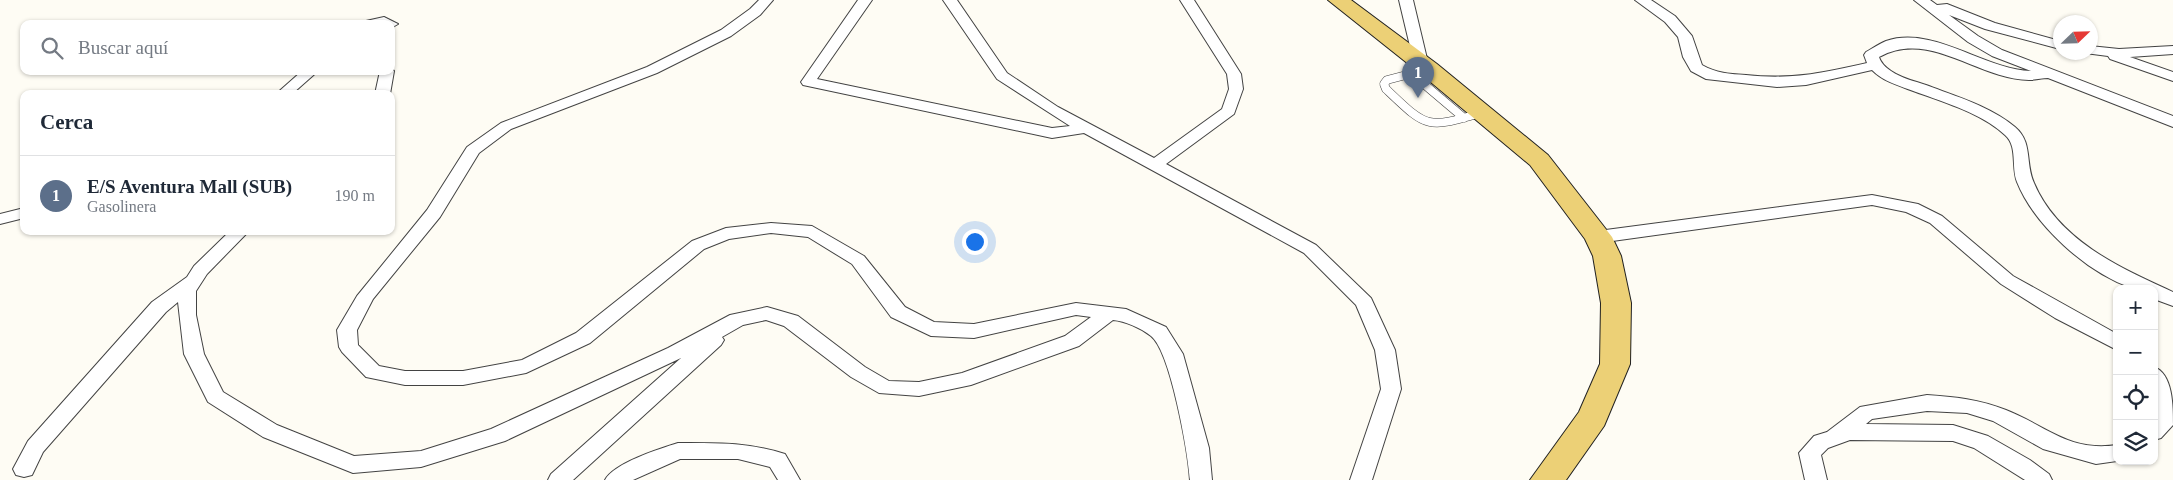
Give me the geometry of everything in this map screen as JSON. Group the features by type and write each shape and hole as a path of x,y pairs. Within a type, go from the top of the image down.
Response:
{"main road":[{"path":"1338,0 1473,115 1539,160 1598,237 1607,256 1616,303 1615,364 1593,417 1547,480"}],"street":[{"path":"766,0 755,12 718,37 652,70 506,126 473,150 434,213 366,296 347,330 349,347 373,372 405,378 463,378 526,366 583,338 698,245 726,234 771,228 812,232 858,260 898,312 931,329 974,331 1076,309 1126,315 1159,332 1173,354 1198,448 1201,480"},
{"path":"865,0 808,82 1052,133 1086,128"},
{"path":"950,0 1002,76 1053,110 1310,249 1345,280 1364,302 1385,350 1391,389 1361,480"},
{"path":"1155,165 1229,111 1236,89 1234,74 1187,0"},
{"path":"1406,0 1421,69"},
{"path":"1642,0 1670,19 1685,36 1690,58 1696,68 1711,76 1787,82 1806,81 1875,65"},
{"path":"1921,0 1973,39 1997,53 2173,122"},
{"path":"1926,0 1990,26 2053,42"},
{"path":"2049,73 2038,77 2018,74 1951,52 1918,44 1897,42 1881,47 1871,55 1875,65 1894,78 1990,117 2011,131 2020,143 2024,181 2047,220 2080,249 2112,272 2140,285"},
{"path":"2098,51 2173,50"},
{"path":"2098,52 2173,77"},
{"path":"288,90 306,75"},
{"path":"383,90 387,75"},
{"path":"1598,237 1872,200 1899,204 1924,213 1950,230 2005,279 2034,298 2113,341"},
{"path":"0,219 20,214"},
{"path":"236,235 200,270 188,291 188,324 194,354 214,397 270,431 353,465 421,459 498,435 675,354 737,320 767,313 791,321 858,372 886,388 919,389 964,380 1072,341 1109,313"},
{"path":"24,469 35,447 159,308 193,281"},
{"path":"2158,293 2173,300"},
{"path":"559,480 737,320"},
{"path":"2155,375 2163,386 2164,423 2158,428"},
{"path":"1832,439 1866,412 1927,403 1968,405 2000,416 2050,443 2096,456 2113,454"},
{"path":"1816,480 1810,453 1821,442 1850,432 1953,433 1981,442 2022,466 2041,480"},
{"path":"616,480 632,470 678,452 738,451 777,460 789,480"}],"lane":[{"path":"1421,69 1387,80 1384,84 1421,121 1438,126 1473,115"}],"place":[{"name":"E/S Aventura Mall (SUB)","path":"1418,98"}]}
